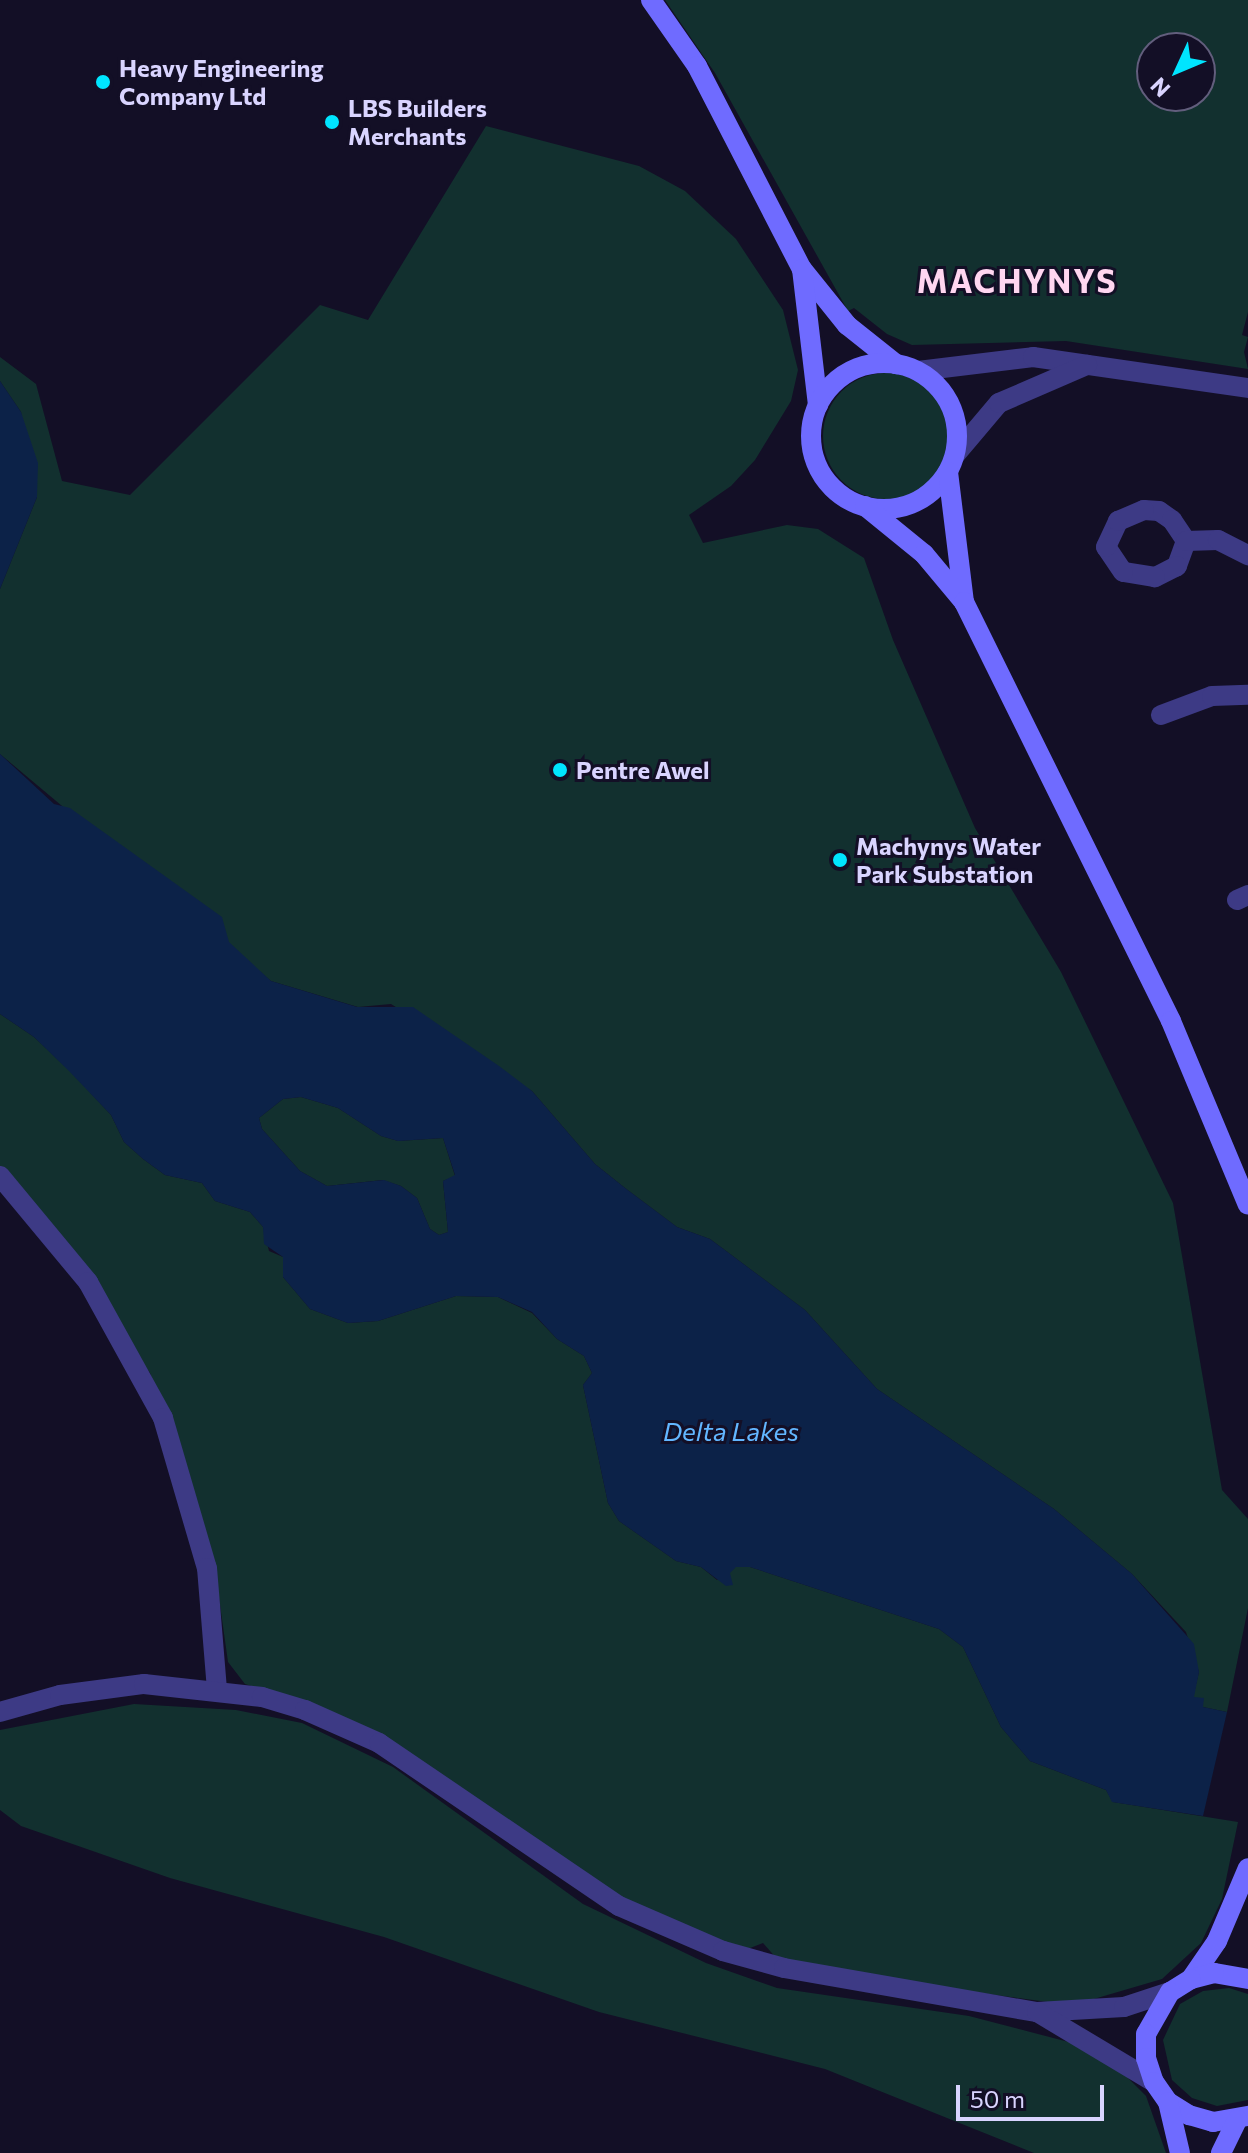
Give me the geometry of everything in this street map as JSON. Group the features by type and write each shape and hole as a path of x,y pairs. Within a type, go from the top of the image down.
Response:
{"main road":[{"path":"651,0 697,66 802,269 847,325 896,364 918,371 949,403 957,438 951,464 964,602"},
{"path":"802,269 818,405 812,437 819,469 846,498 865,506 924,554 964,602 1171,1021 1224,1136 1248,1205"},
{"path":"818,405 853,370 896,364"},
{"path":"865,506 904,506 923,498 951,464"},
{"path":"1191,1979 1217,1941 1248,1868"},
{"path":"1180,2153 1168,2102 1154,2082 1146,2034 1170,1992 1191,1979 1214,1973 1248,1979"},
{"path":"1168,2102 1201,2119 1243,2118"},
{"path":"1221,2153 1243,2118"}],"street":[{"path":"918,371 1033,357 1248,388"},
{"path":"951,464 999,403 1091,364"},
{"path":"1186,541 1218,540 1248,555"},
{"path":"1161,715 1212,696 1248,695"},
{"path":"0,1176 88,1282 163,1418 207,1568 217,1690"},
{"path":"0,1712 101,1687 159,1685 217,1690 305,1710 379,1743 542,1858 619,1906 674,1933 784,1968 1037,2012 1124,2007 1170,1992"},
{"path":"1037,2012 1154,2082"}],"green space":[{"path":"665,0 1248,0 1248,312 1242,335 1248,337 1244,352 1248,369 1066,341 912,345 887,334 854,308 848,311 715,73"},
{"name":"Pentre Awel","path":"486,126 639,166 685,191 736,239 783,310 798,370 791,401 755,460 731,486 689,515 703,543 787,525 818,529 864,558 893,640 975,828 1061,972 1173,1203 1222,1490 1248,1519 1248,1608 1227,1712 1203,1707 1193,1697 1199,1672 1186,1632 1132,1574 1054,1509 877,1389 805,1310 710,1239 677,1227 595,1164 532,1091 391,1004 358,1007 271,981 0,754 0,589 37,497 21,412 0,381 0,357 36,384 62,481 130,495 320,305 368,320"},
{"path":"886,373 910,378 930,392 944,412 949,436 944,460 930,480 910,494 886,499 862,494 842,480 828,460 823,436 828,412 842,392 862,378"},
{"path":"0,1014 34,1037 69,1070 111,1115 124,1142 143,1159 165,1175 202,1183 215,1201 250,1212 263,1227 269,1251 283,1257 283,1277 310,1309 348,1323 378,1321 456,1296 498,1297 532,1313 557,1339 584,1356 592,1373 583,1385 608,1503 619,1521 676,1561 701,1567 717,1580 736,1566 750,1567 939,1629 963,1647 1001,1727 1030,1761 1106,1790 1113,1802 1238,1822 1222,1899 1201,1943 1162,1979 1087,2001 1048,2002 892,1981 778,1960 763,1943 745,1950 625,1901 327,1711 245,1684 228,1662 215,1569 150,1373 0,1168"},
{"path":"301,1097 338,1108 381,1136 398,1141 443,1138 455,1176 443,1181 448,1232 439,1235 430,1229 417,1198 401,1186 383,1180 327,1186 300,1171 262,1129 259,1118 283,1099"},
{"path":"134,1704 236,1710 302,1723 393,1767 583,1904 706,1963 777,1988 969,2016 1084,2046 1119,2069 1146,2096 1166,2153 1034,2153 825,2069 599,2012 384,1937 170,1878 21,1826 0,1810 0,1730"},
{"path":"1229,1988 1248,1994 1248,2100 1217,2106 1192,2098 1172,2080 1163,2040 1180,2004 1203,1991"}],"water":[{"path":"0,381 21,412 38,463 37,497 0,589"},
{"name":"Delta Lakes","path":"0,754 54,804 70,808 222,917 229,942 271,981 357,1007 413,1007 499,1066 532,1091 595,1164 677,1227 710,1239 805,1310 877,1389 1054,1509 1132,1574 1194,1644 1199,1672 1194,1697 1204,1698 1203,1707 1227,1712 1203,1816 1112,1802 1106,1790 1030,1761 1001,1727 963,1647 939,1629 750,1567 736,1567 730,1573 733,1585 726,1586 701,1567 676,1561 619,1521 608,1503 583,1385 592,1373 584,1356 557,1339 532,1312 498,1297 456,1296 378,1321 348,1323 310,1309 283,1277 283,1257 264,1244 263,1227 250,1212 215,1201 202,1183 165,1175 143,1159 124,1142 111,1115 69,1071 34,1037 0,1014","holes":["301,1097 338,1108 381,1136 398,1141 443,1138 455,1175 443,1181 448,1232 439,1235 430,1229 417,1198 401,1186 384,1180 327,1186 300,1171 262,1129 259,1118 283,1099"]}],"place":[{"name":"Heavy Engineering Company Ltd","path":"103,82"},
{"name":"LBS Builders Merchants","path":"332,122"},
{"name":"Pentre Awel","path":"560,770"},
{"name":"Machynys Water Park Substation","path":"840,860"}],"district":[{"name":"MACHYNYS","path":"1017,280"}]}
